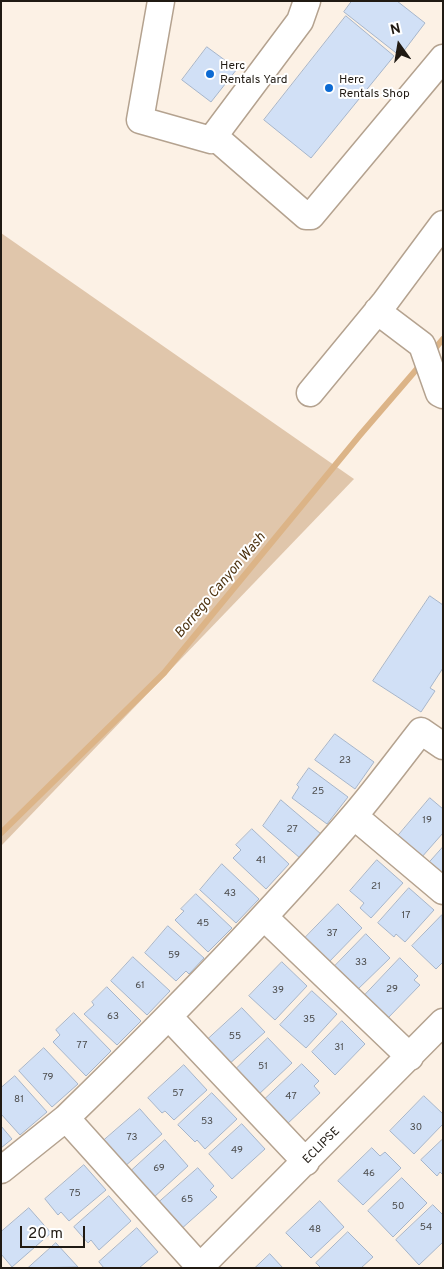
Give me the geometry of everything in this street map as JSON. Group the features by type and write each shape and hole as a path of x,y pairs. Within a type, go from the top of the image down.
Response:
{"street":[{"path":"161,1 140,120 211,140 300,21 307,1"},
{"path":"215,137 306,216 311,216 443,58"},
{"path":"310,392 377,311 443,224"},
{"path":"377,311 422,345 439,393 443,395"},
{"path":"1,1170 66,1118 170,1018 264,918 354,816 421,731 443,746"},
{"path":"354,816 443,891"},
{"path":"264,918 410,1057"},
{"path":"170,1018 306,1162"},
{"name":"ECLIPSE","path":"200,1267 443,1022"},
{"path":"66,1118 200,1267"}],"shaded area":[{"path":"1,233 354,479 1,846"}],"building":[{"path":"352,1 397,1 425,23 400,56 344,12"},
{"name":"Herc Rentals Shop","path":"346,16 394,56 311,158 264,120"},
{"name":"Herc Rentals Yard","path":"207,47 237,69 211,102 182,80"},
{"path":"430,596 443,605 443,668 430,688 435,691 421,712 373,681"},
{"path":"335,734 374,762 355,789 315,760"},
{"path":"309,768 348,797 327,824 292,798 299,787 297,785"},
{"path":"430,798 443,809 443,833 421,858 397,837"},
{"path":"281,800 321,834 300,858 263,826"},
{"path":"252,829 289,864 266,889 233,858 241,850 236,845"},
{"path":"443,847 443,876 428,864"},
{"path":"377,860 403,883 371,918 360,908 364,903 350,891"},
{"path":"222,864 259,899 236,923 200,890"},
{"path":"409,888 434,910 405,942 396,934 394,937 378,923"},
{"path":"196,894 232,928 208,952 175,920 184,911 181,909"},
{"path":"338,904 362,928 327,964 303,940"},
{"path":"442,915 443,962 436,969 412,946"},
{"path":"168,926 204,958 189,974 186,971 176,981 145,953"},
{"path":"366,934 390,958 356,991 333,968"},
{"path":"133,957 170,991 147,1015 111,981"},
{"path":"400,958 418,976 414,980 420,985 387,1019 364,996"},
{"path":"282,962 307,986 275,1020 249,996"},
{"path":"107,987 141,1021 117,1045 84,1014 94,1005 92,1002"},
{"path":"312,991 337,1014 306,1048 280,1025"},
{"path":"242,1008 265,1032 228,1065 206,1041"},
{"path":"74,1013 111,1051 86,1076 53,1042 60,1035 56,1030"},
{"path":"342,1021 365,1044 335,1075 312,1052"},
{"path":"268,1038 292,1063 258,1095 234,1071"},
{"path":"44,1048 78,1084 52,1107 19,1071"},
{"path":"302,1064 319,1081 314,1086 320,1093 286,1125 263,1101"},
{"path":"184,1065 207,1090 174,1120 165,1111 162,1113 148,1098"},
{"path":"15,1076 47,1112 20,1135 1,1114 1,1088"},
{"path":"212,1093 237,1119 205,1149 178,1125"},
{"path":"424,1096 443,1114 443,1124 414,1154 390,1131"},
{"path":"140,1109 162,1134 124,1167 102,1142"},
{"path":"242,1124 265,1149 232,1179 209,1154"},
{"path":"1,1126 12,1139 1,1148"},
{"path":"443,1139 443,1175 440,1172 437,1176 421,1160"},
{"path":"165,1140 188,1166 153,1198 130,1172"},
{"path":"372,1148 380,1156 385,1152 401,1168 363,1205 338,1181"},
{"path":"84,1165 106,1190 69,1221 61,1212 58,1215 45,1199"},
{"path":"198,1168 214,1186 210,1190 217,1197 180,1230 157,1204"},
{"path":"402,1178 427,1203 393,1237 368,1211"},
{"path":"109,1196 131,1221 99,1250 91,1240 88,1243 74,1227"},
{"path":"320,1201 344,1227 311,1258 286,1233"},
{"path":"433,1205 443,1215 443,1242 419,1265 396,1240"},
{"path":"29,1208 51,1233 12,1267 1,1254 1,1232"},
{"path":"137,1228 158,1252 139,1268 104,1268 99,1262"},
{"path":"348,1232 373,1257 361,1268 321,1268 316,1263"},
{"path":"56,1243 78,1267 28,1268"},
{"path":"270,1254 283,1268 255,1268"}],"waterway":[{"name":"Borrego Canyon Wash","path":"432,352 443,339"},
{"name":"Borrego Canyon Wash","path":"1,833 164,673 360,435 422,363"}],"place":[{"name":"Herc Rentals Yard","path":"210,74"},
{"name":"Herc Rentals Shop","path":"329,88"}]}
